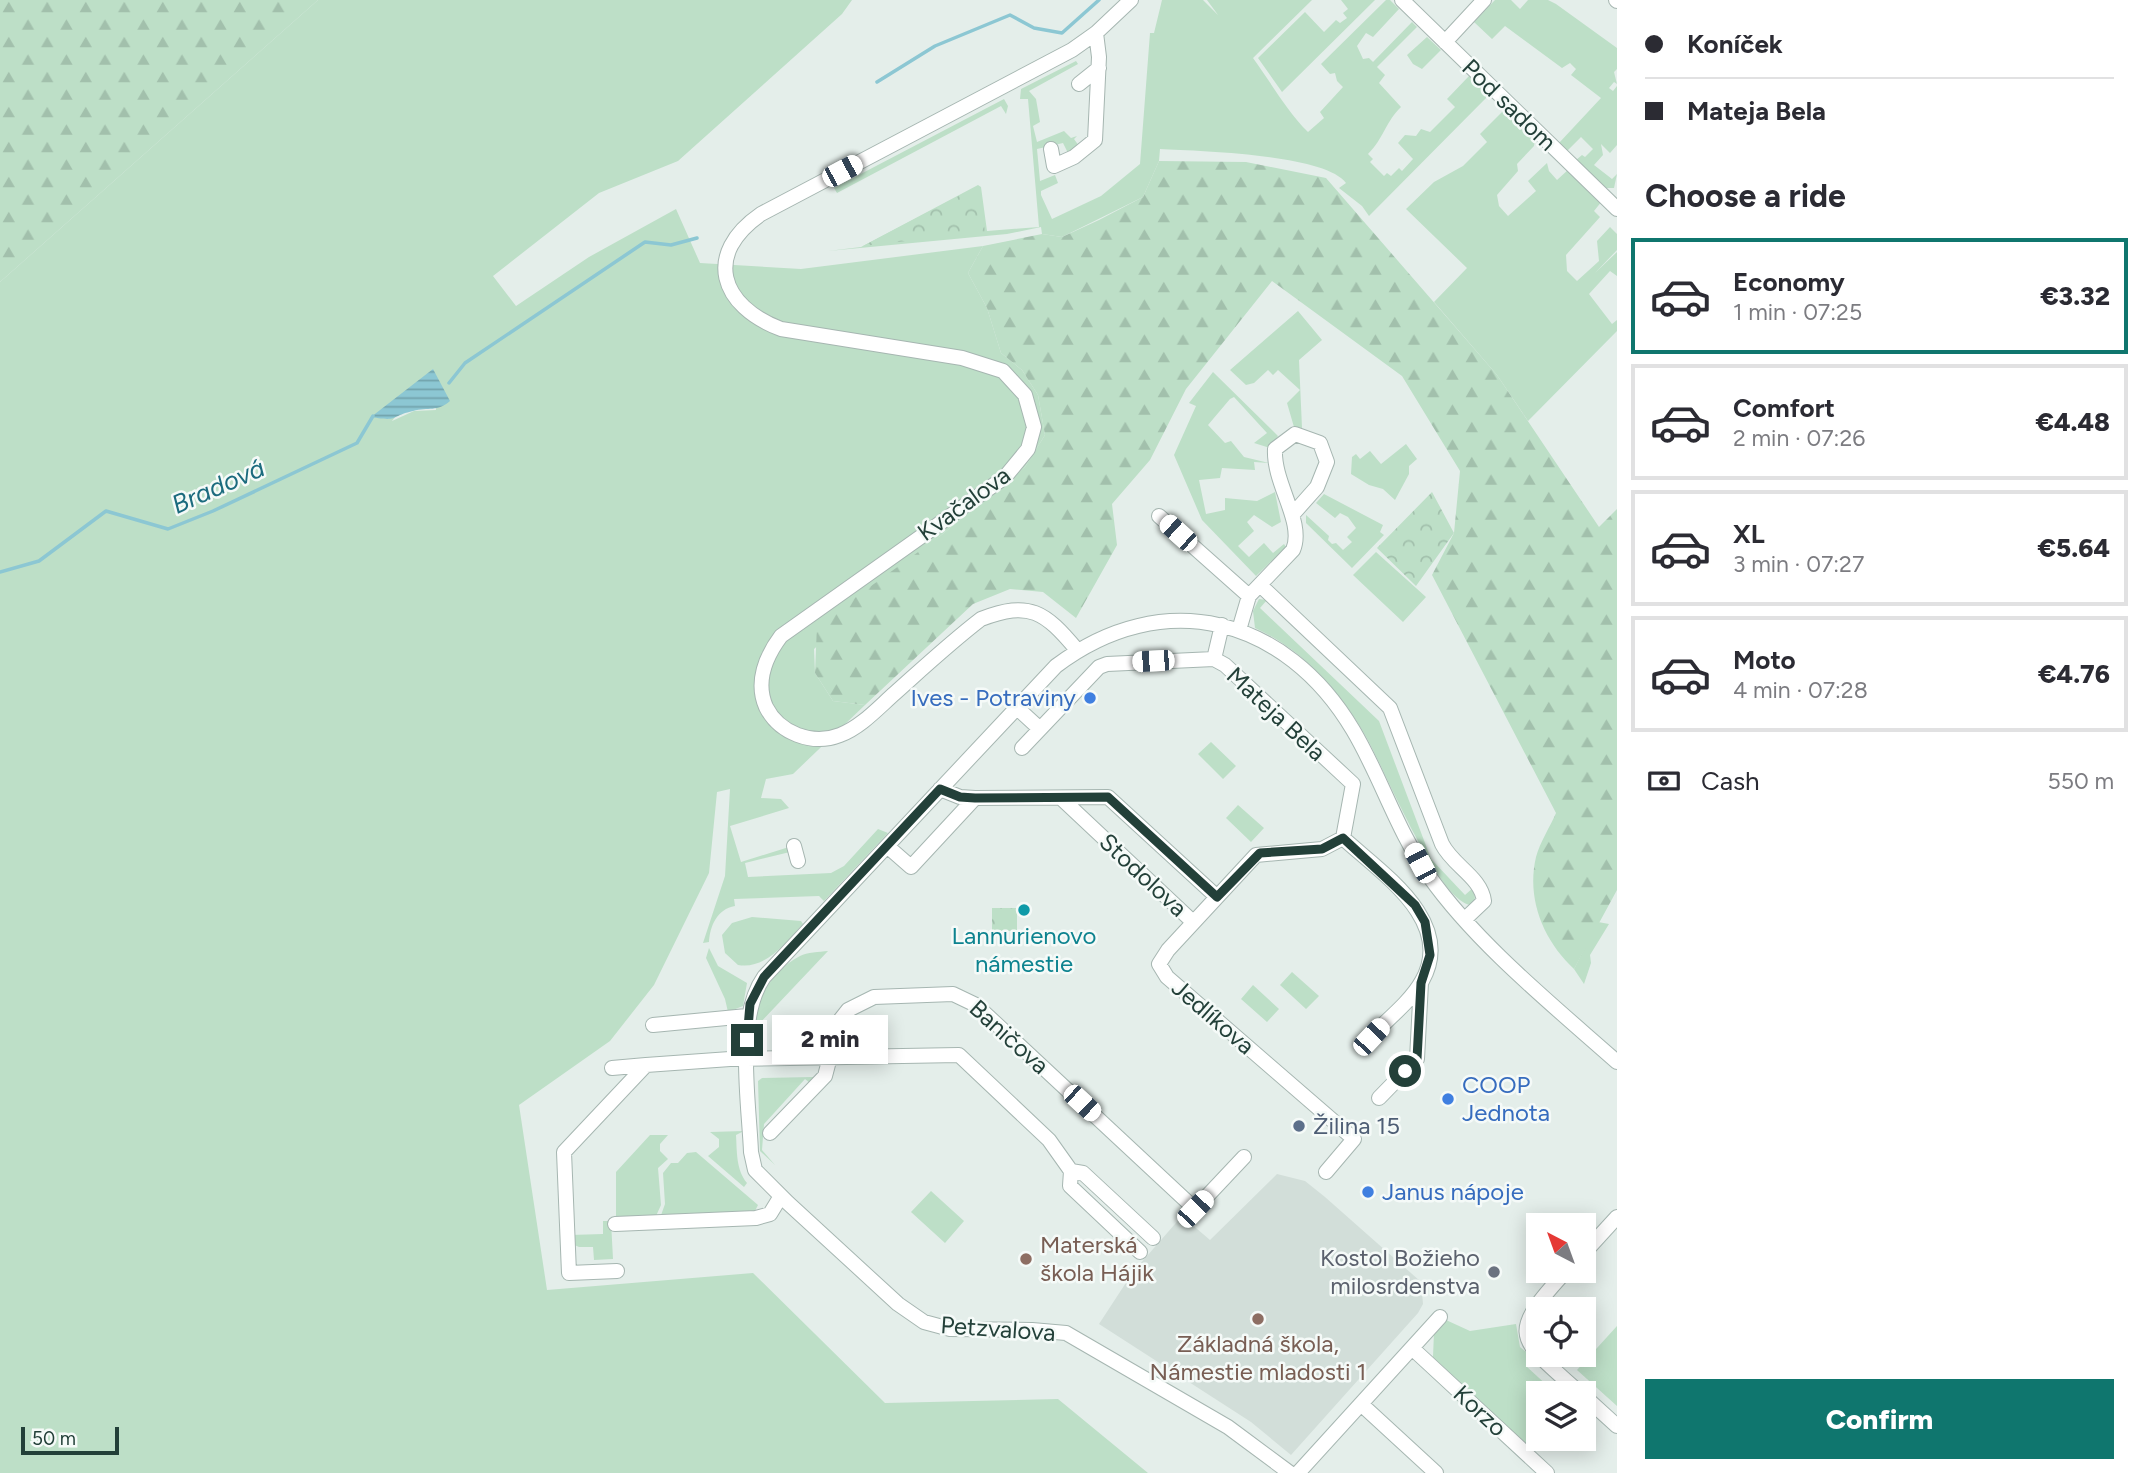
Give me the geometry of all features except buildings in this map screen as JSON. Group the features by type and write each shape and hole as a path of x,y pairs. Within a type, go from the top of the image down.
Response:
{"street":[{"name":"Kvačalova","path":"1077,650 1054,623 1042,615 1017,608 1004,610 981,619 863,722 839,736 827,739 803,737 792,733 773,717 763,698 761,679 768,657 780,636 1005,477 1028,449 1034,428 1025,395 1003,371 962,358 781,329 757,320 734,300 726,279 726,268 736,237 761,214 1028,74 1096,33 1132,0"},
{"name":"Pod sadom","path":"1402,0 1615,202"},
{"path":"1444,42 1484,0"},
{"path":"1051,149 1054,166 1074,157 1095,140 1098,68 1096,33"},
{"path":"1079,85 1098,68"},
{"name":"Mateja Bela","path":"1239,630 1249,596 1293,550 1297,541 1293,514 1284,498 1274,466 1275,449 1295,434 1310,437 1320,443 1328,462 1317,487 1293,514"},
{"path":"1159,516 1249,596"},
{"path":"1260,585 1390,708 1443,847 1482,888 1484,901 1465,919"},
{"name":"Mateja Bela","path":"793,1208 755,1170 751,1152 747,1016 755,990 764,977 1056,666 1103,635 1144,623 1187,620 1222,625 1268,643 1304,669 1352,728 1420,863 1465,919 1617,1062"},
{"path":"1214,659 1222,625"},
{"name":"Mateja Bela","path":"1022,748 1094,671 1107,664 1214,659 1225,665 1353,784"},
{"path":"1016,707 1040,729"},
{"path":"1375,771 1353,784 1343,838 1415,905 1422,916 1430,955 1421,983 1417,1059 1379,1098"},
{"name":"Stodolova","path":"940,789 960,797 975,798 1108,797 1217,897"},
{"path":"887,846 911,867 975,798"},
{"name":"Stodolova","path":"1062,799 1194,922"},
{"name":"Jedlíkova","path":"1326,1172 1354,1139 1167,977 1159,964 1194,922 1260,853 1322,849 1343,838"},
{"path":"794,846 799,861"},
{"path":"1371,1037 1421,983"},
{"name":"Baničova","path":"811,1057 827,1033 860,1001 874,997 953,994 976,1005 1195,1209 1244,1157"},
{"path":"653,1025 747,1016"},
{"name":"Baničova","path":"612,1068 748,1059 959,1055 1049,1140 1071,1171 1070,1186 1140,1252"},
{"path":"770,1133 825,1076 830,1056"},
{"path":"617,1271 569,1273 564,1152 646,1065"},
{"name":"Baničova","path":"1071,1171 1083,1173 1153,1238"},
{"path":"615,1224 756,1218 770,1214 781,1196"},
{"name":"Petzvalova","path":"793,1208 898,1304 924,1322 950,1329 1066,1333 1228,1427 1290,1473"},
{"path":"1596,1240 1617,1217"},
{"path":"1556,1283 1528,1315 1525,1330 1528,1342 1537,1354 1567,1381"},
{"path":"1298,1473 1440,1317"},
{"name":"Korzo","path":"1413,1349 1547,1473"},
{"path":"1361,1404 1436,1473"},
{"path":"1596,1407 1617,1426"}],"shaded area":[{"name":"Základná škola, Námestie mladosti 1","path":"1277,1174 1305,1181 1420,1281 1423,1304 1418,1313 1291,1455 1251,1422 1099,1324 1133,1272 1182,1216 1210,1240"}],"green space":[{"path":"0,0 318,0 0,282"},
{"path":"318,0 852,0 842,14 678,161 599,193 493,276 516,306 589,257 676,209 700,263 801,269 983,246 968,273 987,308 1001,353 1022,370 1038,395 1045,435 1025,467 939,537 814,649 815,673 833,701 865,705 793,774 766,779 761,798 781,799 789,808 730,826 741,862 789,847 790,852 745,863 748,877 831,873 844,866 878,829 888,833 824,901 819,896 734,899 735,906 719,914 713,924 709,942 703,943 725,876 730,789 717,792 709,873 654,985 610,1041 519,1105 547,1290 753,1273 885,1403 1058,1399 1148,1473 0,1473 0,282","holes":["433,369 436,410 414,411 392,421"]},
{"path":"1162,0 1203,0 1218,15 1207,0 1312,0 1253,58 1286,106 1308,132 1324,118 1320,112 1343,87 1337,81 1335,73 1330,74 1321,64 1386,0 1390,0 1399,9 1373,37 1366,33 1357,46 1363,59 1369,58 1373,62 1412,22 1417,27 1377,67 1385,75 1379,83 1401,107 1368,154 1373,159 1370,162 1384,176 1387,173 1391,176 1399,168 1402,171 1413,159 1398,143 1405,135 1416,136 1421,129 1430,132 1455,107 1447,99 1469,76 1489,95 1369,216 1362,206 1339,188 1346,183 1334,173 1313,166 1259,156 1160,149 1159,161 1143,197 1062,237 1042,234 1041,227 1007,234 828,251 861,247 978,185 981,187 987,231 1039,227 1028,99 1020,99 1021,89 1076,61 1078,64 1029,91 1036,99 1040,122 1033,126 1037,142 1064,131 1071,138 1077,136 1074,139 1079,146 1068,153 1063,143 1037,149 1040,181 1055,175 1058,183 1041,191 1041,195 1052,219 1101,196 1140,164 1150,33 1154,33"},
{"path":"1341,0 1375,0 1282,92 1258,58 1305,12 1324,32 1336,20 1340,23 1347,18 1343,13 1348,9"},
{"path":"1495,0 1511,0 1520,9 1528,0 1548,0 1617,48 1617,69 1614,72 1617,84 1614,82 1609,88 1613,91 1617,86 1617,145 1610,153 1601,144 1603,155 1594,165 1612,179 1617,174 1614,188 1605,188 1576,160 1582,155 1585,157 1593,149 1581,137 1567,151 1559,143 1601,98 1571,75 1576,69 1570,63 1562,68 1505,26 1492,39 1474,22"},
{"path":"1427,37 1441,50 1422,69 1413,64 1407,55"},
{"path":"1004,99 1008,106 1006,114 1001,106 837,193 834,188"},
{"path":"1504,110 1535,140 1534,146 1517,164 1518,171 1497,195 1499,206 1508,216 1536,191 1528,181 1547,163 1549,171 1557,180 1569,169 1602,201 1594,211 1600,217 1566,255 1567,271 1577,281 1599,261 1597,241 1610,227 1617,234 1617,250 1595,273 1617,252 1617,276 1610,271 1589,294 1612,324 1617,320 1617,331 1528,421 1497,375 1434,302 1467,268 1406,209 1434,182 1463,166 1487,142 1480,134"},
{"path":"1159,161 1246,162 1326,178 1497,375 1599,527 1617,509 1617,890 1574,969 1546,933 1540,919 1534,889 1536,857 1556,813 1432,575 1454,533 1460,471 1402,376 1272,281 1186,389 1150,460 1112,504 1117,545 1076,618 1043,592 1010,589 973,604 865,705 833,701 815,673 817,625 939,537 1025,467 1045,435 1038,395 1022,370 1001,353 987,308 968,273 983,246 1042,234 1062,237 1099,220 1143,197"},
{"path":"978,186 985,232 863,246"},
{"path":"1298,311 1322,340 1299,360 1302,428 1294,427 1287,403 1300,390 1278,370 1273,375 1268,370 1254,383 1246,385 1230,370"},
{"path":"1213,372 1278,436 1270,448 1254,443 1267,433 1234,397 1230,399 1208,425 1225,443 1231,441 1244,457 1269,463 1254,462 1255,470 1222,468 1220,478 1199,480 1206,514 1225,510 1225,498 1257,501 1275,492 1281,522 1272,527 1254,515 1247,522 1254,531 1238,546 1249,557 1264,543 1273,553 1284,544 1286,547 1256,576 1202,520 1174,455 1196,406 1189,403"},
{"path":"1406,444 1417,459 1409,466 1409,474 1395,500 1383,489 1369,485 1351,474 1352,457 1356,454 1360,459 1370,451 1381,464"},
{"path":"1432,492 1454,533 1416,586 1377,548"},
{"path":"1324,494 1383,525 1380,532 1384,535 1352,568 1306,523 1306,515 1329,536 1328,540 1332,544 1336,543 1343,550 1352,542 1347,537 1356,528 1348,517 1340,513 1335,518 1316,503"},
{"path":"1376,552 1426,597 1403,622 1353,575"},
{"path":"1259,599 1267,600 1260,608 1379,721 1431,859 1465,895 1474,887 1475,901 1470,905 1457,897 1427,857 1365,735 1332,687 1304,659 1255,628 1253,611"},
{"path":"1211,742 1236,766 1223,779 1198,754"},
{"path":"1238,805 1264,828 1251,842 1226,818"},
{"path":"992,908 1017,908 1017,931 992,931"},
{"path":"752,917 801,921 803,924 766,959 758,963 738,965 725,953 722,935 732,923"},
{"path":"1598,922 1609,924 1590,955 1591,963 1584,984 1574,969"},
{"path":"709,948 718,966 747,983 743,1006 728,1012 725,999 706,958"},
{"path":"828,951 758,1025 753,1025 763,994 782,968 803,955"},
{"path":"1292,972 1319,996 1306,1009 1280,985"},
{"path":"1253,985 1279,1009 1267,1022 1241,999"},
{"path":"814,1077 810,1083 805,1079 764,1124 762,1150 775,1165 760,1151 758,1081 762,1078"},
{"path":"744,1131 736,1135 739,1166 747,1183 744,1187 708,1156 719,1147 719,1139 710,1132"},
{"path":"650,1135 668,1135 660,1144 660,1151 668,1159 658,1168 661,1205 656,1216 616,1218 616,1172"},
{"path":"696,1152 758,1205 754,1213 660,1218 665,1204 663,1173 671,1163 678,1163 687,1153"},
{"path":"931,1191 964,1221 945,1243 911,1212"},
{"path":"603,1221 611,1221 613,1259 594,1260 593,1247 579,1247 570,1243 570,1235 603,1234"},
{"path":"1446,1320 1470,1331 1516,1324 1520,1347 1526,1352 1526,1367 1542,1381 1526,1381 1526,1444 1433,1357 1434,1332"},
{"path":"1617,1326 1617,1406 1596,1387 1596,1381 1589,1381 1577,1370 1580,1367 1596,1367 1596,1349"}],"water":[{"path":"433,369 450,401 437,408 413,411 391,419 371,417"}],"waterway":[{"name":"Bradová","path":"877,82 935,46 1010,15 1034,28 1062,33 1099,0"},
{"path":"449,383 465,363 645,242 671,245 697,238"},
{"name":"Bradová","path":"0,572 39,561 106,511 168,529 213,511 357,443 373,416"}],"place":[{"name":"Ives - Potraviny","path":"1090,698"},
{"name":"Lannurienovo námestie","path":"1024,910"},
{"name":"COOP Jednota","path":"1448,1099"},
{"name":"Žilina 15","path":"1299,1126"},
{"name":"Janus nápoje","path":"1368,1192"},
{"name":"Materská škola Hájik","path":"1026,1259"},
{"name":"Kostol Božieho milosrdenstva","path":"1494,1272"},
{"name":"Základná škola, Námestie mladosti 1","path":"1258,1319"}],"route":[{"path":"747,1040 750,1004 764,977 940,789 960,797 975,798 1108,797 1217,897 1260,853 1322,849 1343,838 1415,905 1425,922 1430,955 1421,983 1417,1059 1405,1071"}]}
